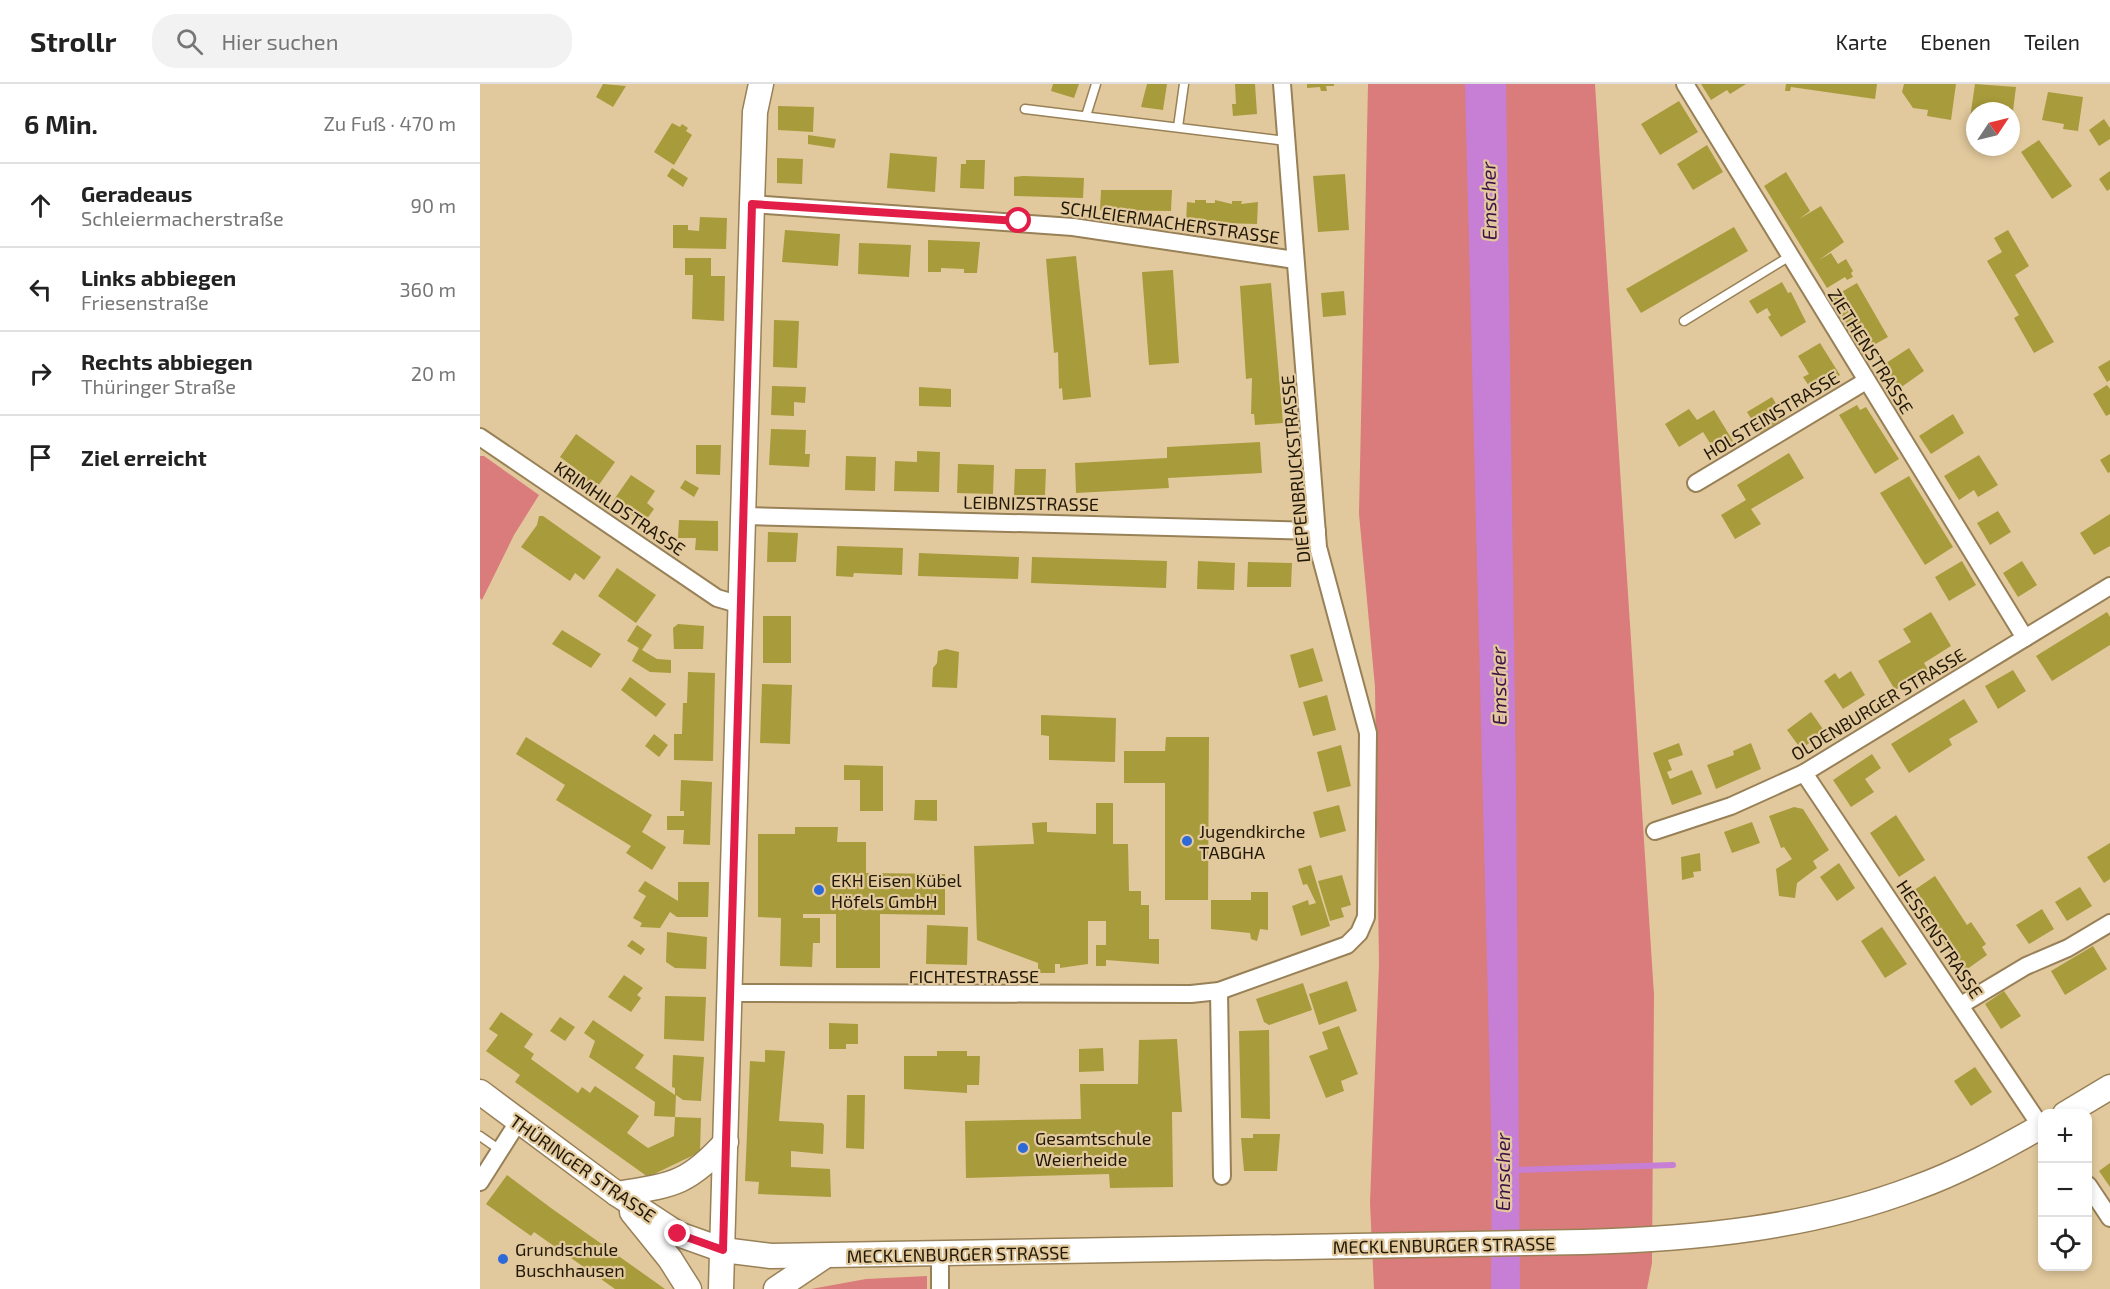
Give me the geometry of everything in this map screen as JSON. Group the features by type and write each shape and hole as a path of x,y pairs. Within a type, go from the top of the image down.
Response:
{"street":[{"path":"721,1289 755,112 761,84"},
{"name":"DIEPENBRUCKSTRASSE","path":"1282,84 1317,531 1341,640 1368,733 1366,917"},
{"name":"ZIETHENSTRASSE","path":"1685,84 2025,638"},
{"name":"SCHLEIERMACHERSTRASSE","path":"752,204 1073,226 1295,260"},
{"name":"HOLSTEINSTRASSE","path":"1696,483 1866,381"},
{"name":"KRIMHILDSTRASSE","path":"480,437 717,598 741,605"},
{"name":"LEIBNIZSTRASSE","path":"745,516 1317,531"},
{"name":"OLDENBURGER STRASSE","path":"1655,831 1731,806 1803,773 2110,586"},
{"name":"HESSENSTRASSE","path":"1803,773 2038,1121"},
{"name":"FICHTESTRASSE","path":"729,993 1162,995 1219,991 1347,945 1359,933 1366,917"},
{"path":"1961,1005 2026,966 2068,948 2110,923"},
{"path":"1219,991 1222,1176"},
{"path":"2072,1109 2110,1088"},
{"name":"THÜRINGER STRASSE","path":"480,1092 617,1194 678,1234 723,1250"},
{"path":"480,1182 518,1122"},
{"name":"MECKLENBURGER STRASSE","path":"723,1250 751,1256 825,1256 1652,1240 1741,1231 1839,1211 1936,1180 2038,1129"},
{"path":"689,1289 670,1259 617,1194 660,1187 690,1177 726,1142"},
{"path":"2092,1191 2110,1218"},
{"path":"940,1254 940,1289"},
{"name":"MECKLENBURGER STRASSE","path":"776,1289 825,1256"}],"lane":[{"path":"1086,116 1096,84"},
{"path":"1178,127 1184,84"},
{"path":"1025,109 1286,141"},
{"path":"1684,321 1790,256"},
{"path":"480,1136 500,1150"}],"shaded area":[{"path":"1368,84 1595,84 1654,995 1652,1263 1647,1289 1374,1289 1370,1203 1379,964 1375,687 1359,514"},
{"path":"480,456 484,456 539,495 514,535 482,600 480,598"},
{"path":"927,1276 927,1289 811,1289 866,1279"}],"water":[{"name":"Emscher","path":"1465,84 1506,84 1516,784 1520,1289 1491,1289 1492,1163"}],"building":[{"path":"603,84 626,86 613,107 596,97"},
{"path":"1053,84 1079,84 1074,98 1051,91"},
{"path":"1147,84 1167,84 1163,110 1141,107"},
{"path":"1235,84 1255,84 1257,114 1233,116 1232,104 1236,104"},
{"path":"1307,84 1334,84 1334,86 1326,86 1327,91 1321,91 1320,87 1307,88"},
{"path":"1701,84 1746,84 1730,94 1727,90 1711,100"},
{"path":"1786,84 1877,84 1875,99 1791,87 1790,91 1785,91"},
{"path":"1904,84 1956,84 1951,120 1927,116 1928,110 1913,108 1902,92"},
{"path":"1975,84 2016,87 2014,102 1972,102"},
{"path":"2048,92 2083,97 2078,131 2063,129 2064,124 2042,120"},
{"path":"1679,101 1698,132 1660,155 1641,124"},
{"path":"778,106 814,107 813,132 778,130"},
{"path":"2104,119 2110,128 2110,139 2099,146 2089,130"},
{"path":"672,123 680,127 682,124 692,135 674,165 654,152"},
{"path":"808,135 836,139 834,148 808,144"},
{"path":"2039,140 2072,186 2052,199 2021,152"},
{"path":"1707,145 1723,172 1693,190 1677,164"},
{"path":"890,153 937,157 935,192 887,188"},
{"path":"777,158 803,159 802,184 777,183"},
{"path":"966,160 985,160 984,189 960,188 961,164 966,164"},
{"path":"672,168 688,178 683,187 667,176"},
{"path":"2110,171 2110,189 2107,191 2099,179"},
{"path":"1786,172 1810,211 1799,219 1821,206 1844,242 1819,260 1831,253 1838,264 1846,259 1853,271 1851,273 1853,277 1847,280 1845,277 1827,288 1764,186"},
{"path":"1345,174 1349,230 1318,232 1313,176"},
{"path":"1014,177 1084,178 1083,198 1014,196"},
{"path":"1101,190 1172,190 1171,211 1100,210"},
{"path":"1195,200 1215,203 1215,200 1232,204 1232,201 1242,201 1241,204 1258,202 1257,224 1186,222 1187,202 1195,203"},
{"path":"700,217 727,218 726,249 673,248 673,225 688,225 688,230 699,231"},
{"path":"1734,227 1748,251 1641,313 1626,289"},
{"path":"785,230 840,234 838,266 782,262"},
{"path":"2008,230 2029,266 2015,275 2054,342 2034,353 2014,318 2019,315 1987,261 2002,252 1994,238"},
{"path":"928,240 980,242 977,273 964,273 964,269 941,268 941,272 928,272"},
{"path":"859,243 911,245 909,277 858,274"},
{"path":"1076,256 1091,397 1063,400 1062,388 1059,389 1058,352 1054,353 1046,259"},
{"path":"685,258 711,258 711,276 725,276 724,321 692,319 693,275 685,275"},
{"path":"1173,270 1179,363 1149,365 1142,272"},
{"path":"1782,282 1788,293 1791,292 1806,322 1781,337 1768,317 1771,315 1767,308 1757,314 1749,301"},
{"path":"1271,283 1283,423 1255,425 1254,414 1251,414 1252,378 1246,379 1240,286"},
{"path":"1857,283 1888,337 1863,351 1831,298"},
{"path":"1344,291 1346,315 1323,317 1321,293"},
{"path":"774,320 799,321 797,368 773,367"},
{"path":"1820,343 1840,375 1813,392 1803,377 1809,374 1798,356"},
{"path":"1909,348 1924,371 1893,393 1877,369"},
{"path":"2110,360 2110,380 2107,382 2098,367"},
{"path":"2107,385 2110,389 2110,414 2106,416 2093,394"},
{"path":"772,386 806,387 805,403 794,402 794,416 771,415"},
{"path":"919,387 951,389 951,407 919,406"},
{"path":"1772,397 1785,418 1760,433 1747,412"},
{"path":"1857,405 1860,410 1866,407 1899,459 1875,474 1839,415"},
{"path":"1689,409 1697,420 1714,410 1733,441 1713,448 1703,432 1679,447 1665,424"},
{"path":"1953,414 1964,433 1931,454 1919,436"},
{"path":"771,429 806,430 805,454 810,454 809,467 769,465"},
{"path":"576,434 615,462 596,489 576,475 579,471 560,457"},
{"path":"1260,442 1262,473 1168,478 1169,488 1076,493 1075,463 1167,458 1167,447"},
{"path":"696,445 721,445 720,475 696,474"},
{"path":"917,451 940,452 939,492 894,491 895,461 917,462"},
{"path":"1789,453 1804,478 1751,509 1761,524 1735,539 1721,515 1746,500 1737,485"},
{"path":"2110,454 2110,472 2108,473 2100,460"},
{"path":"1979,455 1998,485 1978,497 1974,490 1959,500 1944,476"},
{"path":"846,456 876,457 875,491 845,490"},
{"path":"958,464 994,465 993,494 957,493"},
{"path":"1015,469 1046,469 1045,495 1014,495"},
{"path":"631,475 655,491 647,503 654,509 644,523 613,501"},
{"path":"1909,476 1953,547 1925,565 1880,493"},
{"path":"685,480 699,488 694,497 680,488"},
{"path":"1998,511 2011,532 1990,545 1977,523"},
{"path":"2110,514 2110,546 2094,555 2080,533"},
{"path":"539,516 543,516 601,557 584,580 575,573 570,581 521,547 537,525"},
{"path":"679,520 718,521 718,551 695,550 696,538 678,538"},
{"path":"768,532 798,533 796,562 767,562"},
{"path":"837,546 903,548 902,575 854,573 853,577 836,576"},
{"path":"919,553 1019,557 1018,579 918,576"},
{"path":"1032,557 1167,561 1166,588 1031,583"},
{"path":"1198,561 1235,563 1234,590 1197,589"},
{"path":"1962,561 1976,585 1949,601 1935,577"},
{"path":"2022,561 2037,585 2018,597 2003,573"},
{"path":"1248,562 1292,563 1291,587 1247,587"},
{"path":"617,568 656,595 636,623 598,596"},
{"path":"1931,612 1951,646 1924,663 1928,670 1895,690 1878,661 1911,642 1903,629"},
{"path":"2107,612 2110,617 2110,645 2052,681 2036,656"},
{"path":"763,616 791,616 791,663 763,663"},
{"path":"678,624 704,626 703,649 674,649 673,628"},
{"path":"637,625 652,635 642,650 657,659 671,660 671,673 650,672 632,661 639,648 627,641"},
{"path":"562,630 601,654 591,668 552,644"},
{"path":"1313,648 1323,681 1299,688 1290,655"},
{"path":"946,649 959,652 957,688 932,687 933,668 937,663 938,651"},
{"path":"2013,670 2026,691 1998,709 1985,686"},
{"path":"1851,671 1865,695 1843,709 1824,681 1835,673 1839,679"},
{"path":"688,672 715,673 713,761 674,760 674,734 682,734 683,703 687,703"},
{"path":"630,677 666,704 656,717 621,690"},
{"path":"762,684 792,685 790,744 760,743"},
{"path":"1327,695 1336,730 1313,736 1303,702"},
{"path":"1964,699 1978,722 1949,739 1952,745 1909,773 1891,744"},
{"path":"1811,712 1825,732 1801,749 1787,730"},
{"path":"1041,715 1116,718 1115,762 1049,760 1049,736 1041,735"},
{"path":"654,734 668,745 659,757 645,746"},
{"path":"526,737 652,815 642,832 666,847 652,870 626,853 631,846 556,800 565,785 516,754"},
{"name":"Jugendkirche TABGHA","path":"1166,737 1209,737 1208,900 1165,900 1165,783 1124,783 1124,751 1165,751"},
{"path":"1679,743 1683,755 1668,760 1672,770 1667,772 1670,779 1692,770 1702,794 1672,805 1653,753"},
{"path":"1751,743 1761,769 1716,789 1707,765 1734,755 1733,751"},
{"path":"1341,745 1351,786 1327,792 1317,752"},
{"path":"1872,754 1881,768 1865,779 1874,792 1851,807 1833,780"},
{"path":"844,765 883,766 883,811 860,811 860,780 844,780"},
{"path":"681,780 712,782 710,845 683,844 684,830 667,830 667,816 684,816 684,811 680,811"},
{"path":"915,800 937,800 937,821 914,820"},
{"path":"1096,803 1113,803 1113,844 1128,844 1129,891 1141,891 1141,905 1149,905 1149,939 1159,939 1159,964 1106,960 1106,966 1096,966 1096,945 1106,945 1106,921 1088,921 1088,964 1060,968 1060,964 1055,964 1055,973 1038,973 1038,963 977,940 974,846 1034,844 1032,823 1047,822 1047,832 1096,834"},
{"path":"1339,805 1346,831 1320,838 1313,812"},
{"path":"1794,807 1803,809 1829,850 1813,861 1817,868 1797,883 1795,898 1779,896 1776,869 1792,859 1784,847 1781,848 1769,816"},
{"path":"1896,815 1925,860 1899,877 1870,833"},
{"path":"1752,822 1760,843 1732,853 1724,832"},
{"path":"795,827 838,827 837,842 866,842 866,873 945,874 945,915 880,914 880,968 836,968 836,914 803,914 803,918 820,918 820,943 813,943 812,967 780,966 781,918 758,917 758,834 795,834"},
{"path":"2110,843 2110,879 2104,883 2087,857"},
{"path":"1700,853 1701,871 1693,872 1694,877 1682,880 1681,857"},
{"path":"1839,863 1855,888 1837,901 1820,877"},
{"path":"1311,865 1330,926 1301,936 1292,906 1308,900 1309,905 1316,903 1307,884 1303,885 1298,869"},
{"path":"1342,875 1351,905 1341,908 1344,917 1330,921 1318,881"},
{"path":"1935,876 1967,925 1971,922 1986,944 1982,947 1987,955 1963,972 1910,893"},
{"path":"645,881 678,901 678,882 709,882 708,917 677,917 670,912 660,928 640,927 642,923 633,918 646,896 638,891"},
{"path":"2080,887 2092,906 2067,921 2055,902"},
{"path":"1251,892 1268,892 1268,930 1260,929 1257,941 1251,939 1250,933 1211,929 1211,900 1251,900"},
{"path":"2042,909 2054,929 2029,944 2016,925"},
{"path":"927,925 968,927 967,965 926,964"},
{"path":"1882,927 1907,964 1885,978 1861,941"},
{"path":"667,932 707,937 706,969 675,968 666,962"},
{"path":"632,940 645,949 641,955 627,946"},
{"path":"2093,946 2107,969 2065,995 2051,971"},
{"path":"624,975 643,988 637,995 641,998 631,1012 608,997"},
{"path":"1347,981 1357,1011 1319,1025 1309,994"},
{"path":"1303,983 1312,1010 1269,1025 1264,1022 1256,999"},
{"path":"2004,991 2021,1016 2001,1029 1985,1004"},
{"path":"665,996 706,997 704,1041 664,1039"},
{"path":"501,1012 533,1034 524,1047 534,1054 531,1059 578,1093 582,1087 590,1093 595,1086 639,1116 627,1133 648,1148 674,1136 675,1117 701,1118 700,1152 648,1177 515,1082 520,1075 486,1051 498,1035 489,1029"},
{"path":"560,1017 575,1027 565,1041 550,1031"},
{"path":"593,1020 644,1055 635,1068 675,1095 675,1088 672,1087 673,1055 704,1057 701,1101 683,1100 676,1095 675,1117 654,1116 655,1102 589,1057 595,1041 584,1033"},
{"path":"829,1023 858,1024 858,1044 846,1044 846,1049 829,1049"},
{"path":"1339,1026 1358,1074 1341,1081 1344,1091 1326,1098 1309,1056 1328,1049 1322,1032"},
{"path":"1269,1030 1270,1119 1241,1118 1239,1031"},
{"path":"1177,1039 1182,1112 1172,1112 1173,1187 1110,1188 1109,1174 966,1178 965,1121 1081,1119 1080,1084 1138,1084 1139,1040"},
{"path":"1103,1048 1104,1071 1079,1072 1079,1049"},
{"path":"765,1050 785,1051 779,1121 822,1123 824,1125 823,1154 791,1151 791,1167 830,1169 831,1197 758,1194 759,1182 745,1181 750,1061 765,1062"},
{"path":"937,1051 967,1051 967,1056 980,1056 979,1085 967,1085 967,1093 904,1089 904,1056 937,1056"},
{"path":"1975,1067 1992,1092 1971,1106 1954,1081"},
{"path":"847,1095 865,1095 864,1149 846,1148"},
{"path":"1253,1134 1280,1134 1277,1171 1244,1171 1241,1138 1253,1138"},
{"path":"2110,1163 2110,1187 2099,1171"},
{"path":"507,1175 665,1289 615,1289 534,1232 531,1236 486,1204"}],"waterway":[{"name":"Emscher","path":"1520,1170 1673,1165"}],"place":[{"name":"Jugendkirche TABGHA","path":"1187,841"},
{"name":"EKH Eisen Kübel Höfels GmbH","path":"819,890"},
{"name":"Gesamtschule Weierheide","path":"1023,1148"},
{"name":"Grundschule Buschhausen","path":"503,1259"}],"route":[{"path":"678,1234 700,1244 723,1250 752,204 1019,221"}]}
